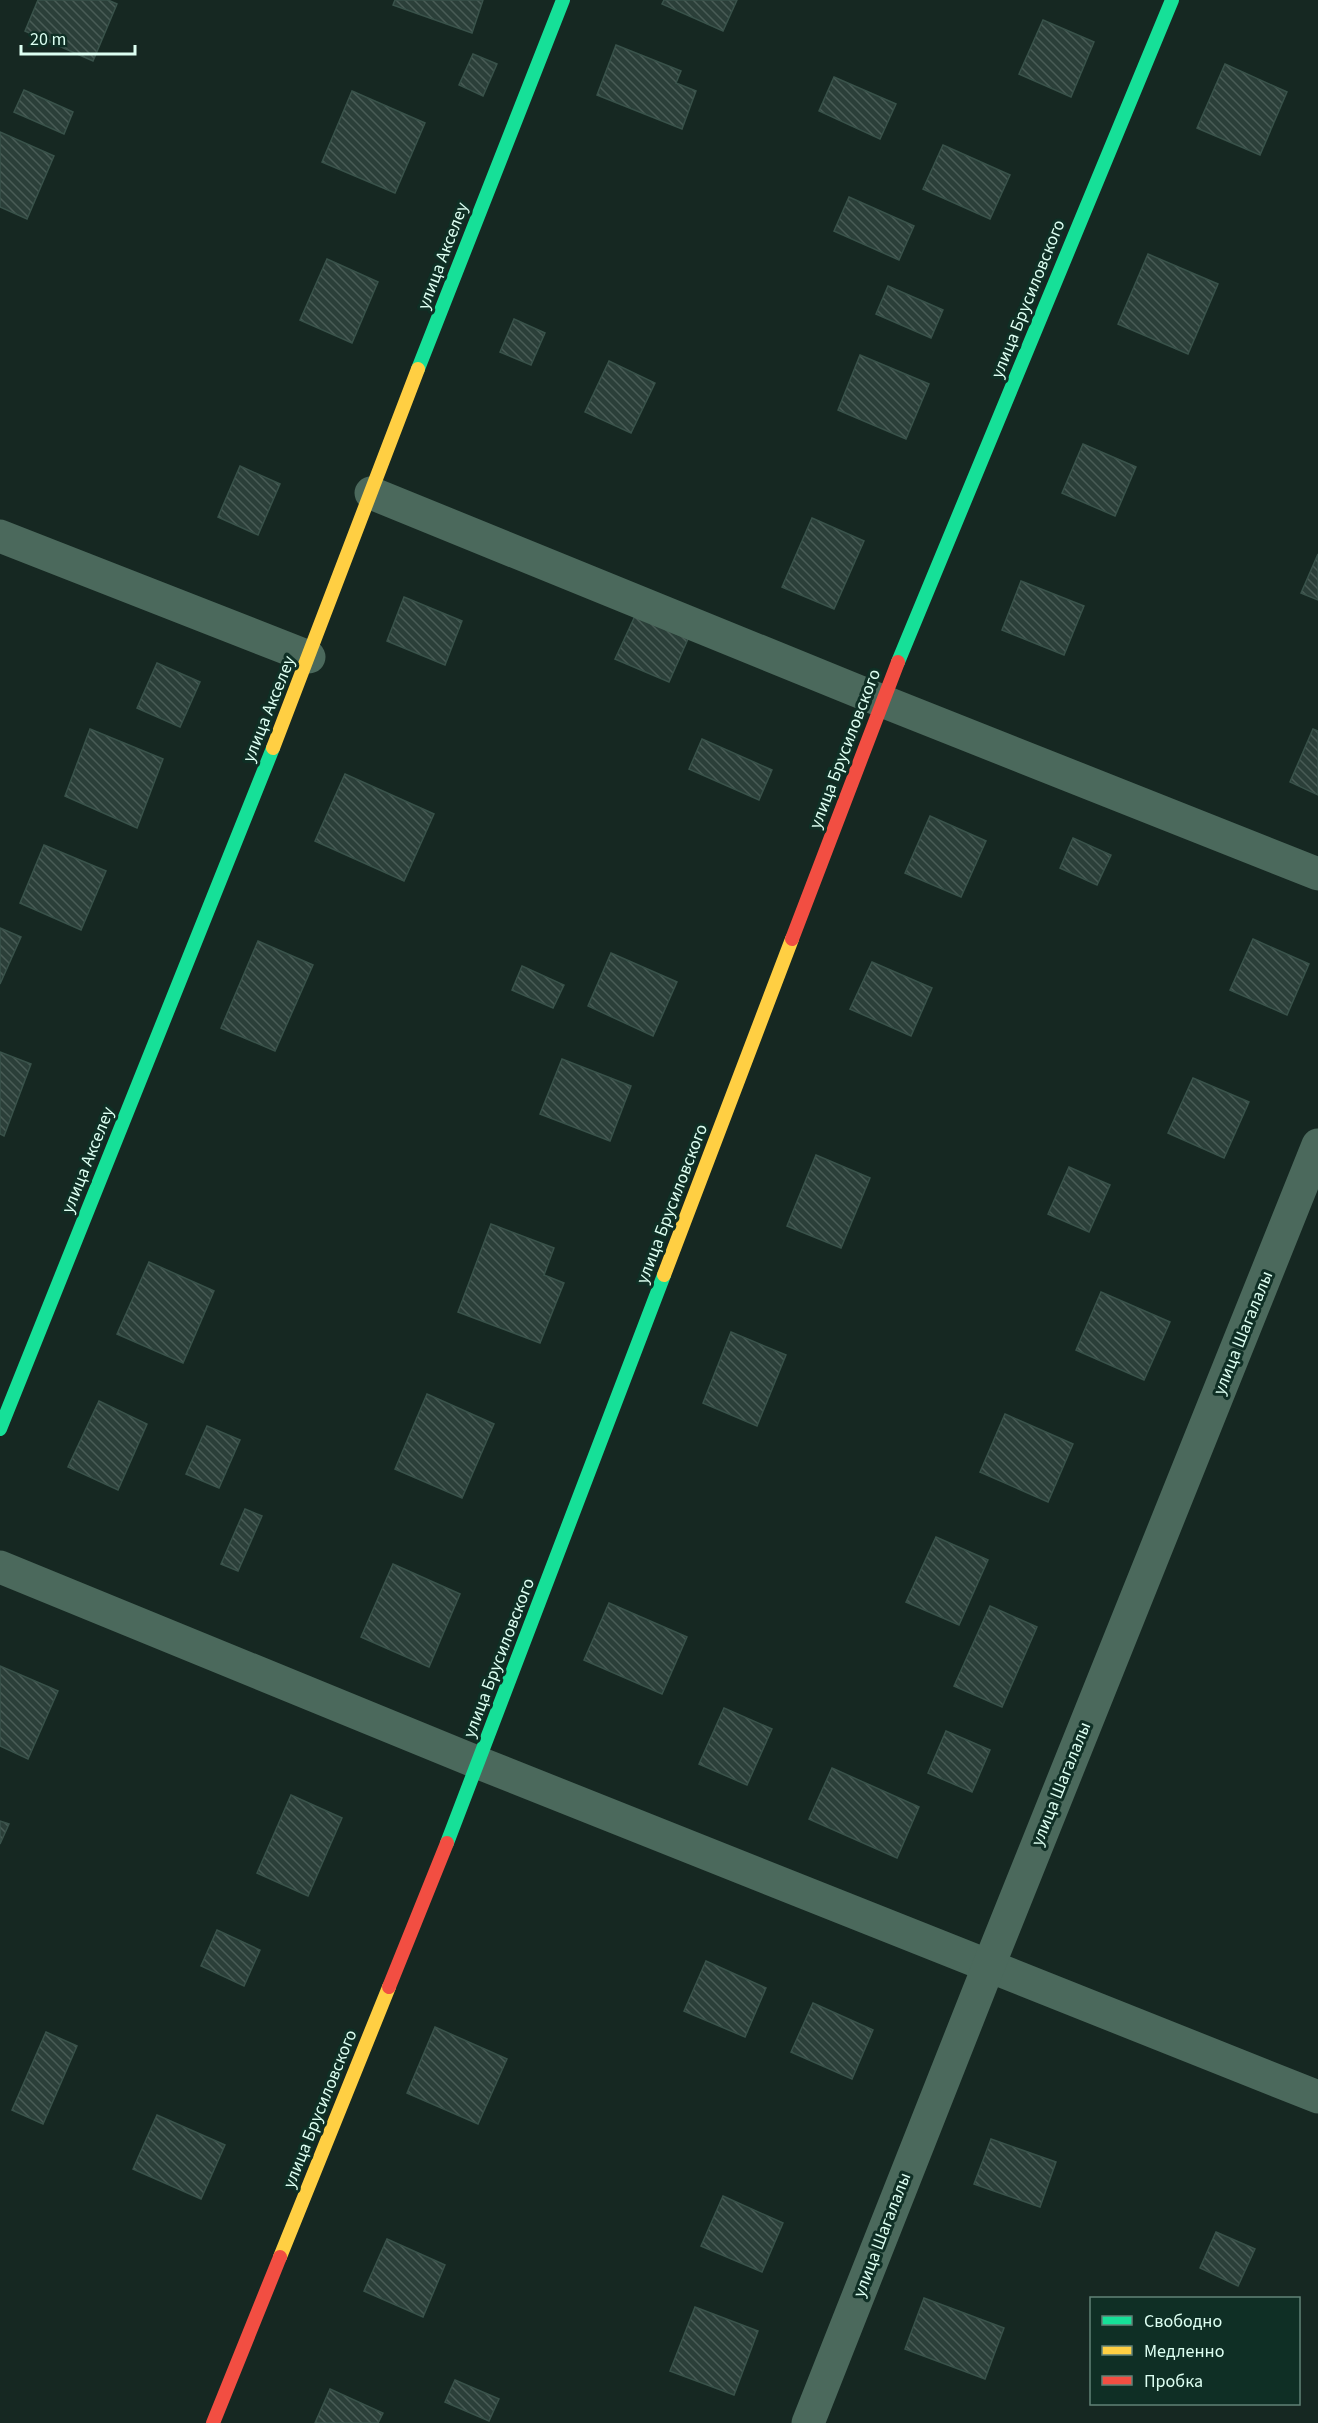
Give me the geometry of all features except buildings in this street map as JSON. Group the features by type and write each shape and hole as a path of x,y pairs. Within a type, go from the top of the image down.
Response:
{"street":[{"name":"улица Акселеу","path":"0,1429 309,657 562,0"},
{"name":"улица Брусиловского","path":"213,2423 479,1763 882,701 1172,0"},
{"path":"371,493 882,701 1318,874"},
{"path":"0,536 309,657"},
{"name":"улица Шагалалы","path":"808,2423 1318,1145"},
{"path":"0,1567 479,1763 1318,2097"}],"traffic: fast":[{"path":"418,369 563,0"},
{"path":"898,662 1172,0"},
{"path":"0,1429 273,748"},
{"path":"447,1843 664,1275"}],"traffic: slow":[{"path":"273,748 418,369"},
{"path":"664,1275 792,939"},
{"path":"280,2257 389,1987"}],"traffic: jam":[{"path":"792,939 898,662"},
{"path":"389,1987 447,1843"},
{"path":"213,2423 280,2257"}]}
